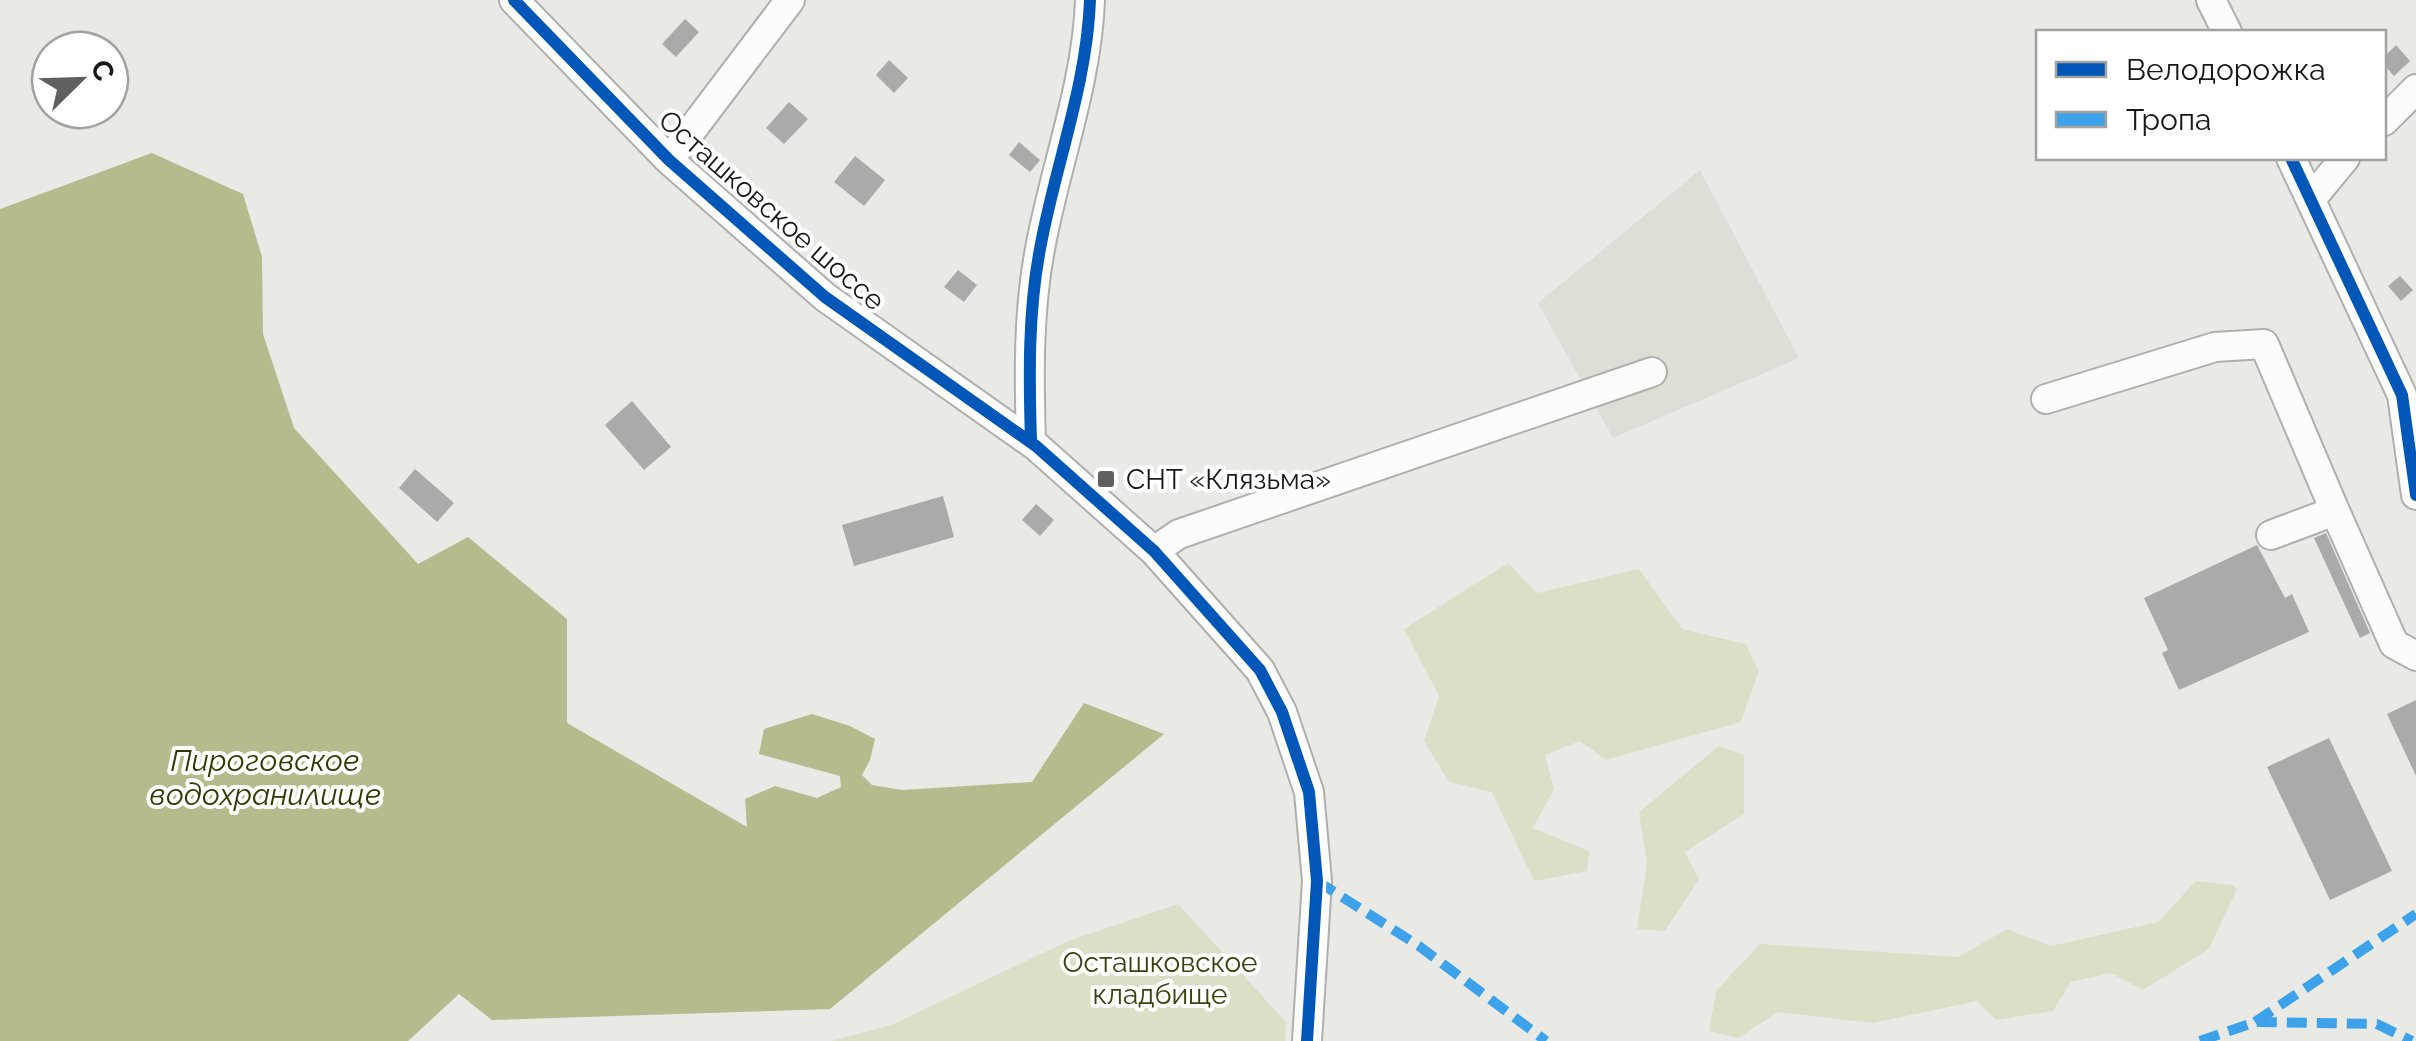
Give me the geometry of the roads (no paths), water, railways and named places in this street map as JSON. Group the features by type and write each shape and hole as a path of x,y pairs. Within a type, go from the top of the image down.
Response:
{"street":[{"name":"Осташковское шоссе","path":"514,0 669,160 826,297 1031,441 1154,552 1260,670 1282,712 1309,792 1317,881 1307,1041"},
{"path":"669,160 790,0"},
{"path":"1031,441 1028,355 1039,251 1088,40 1090,0"},
{"path":"2211,0 2226,30"},
{"path":"2227,30 2234,0"},
{"path":"2386,118 2416,89"},
{"path":"2292,160 2409,384 2416,495"},
{"path":"2312,198 2344,160"},
{"path":"2046,399 2215,347 2264,344 2394,644 2416,656"},
{"path":"1154,552 1179,534 1652,372"},
{"path":"2272,535 2335,511"}],"water":[{"name":"Пироговское водохранилище","path":"152,153 243,194 262,257 263,334 294,428 418,564 468,537 567,619 567,723 747,827 745,799 775,786 817,798 841,787 840,776 759,754 764,729 812,714 875,739 862,775 872,785 902,790 1032,782 1084,703 1164,734 830,1009 492,1020 459,994 408,1041 0,1041 0,209"}],"place":[{"name":"СНТ «Клязьма»","path":"1106,479"}],"park label":[{"name":"Осташковское кладбище","path":"1160,978"}]}
